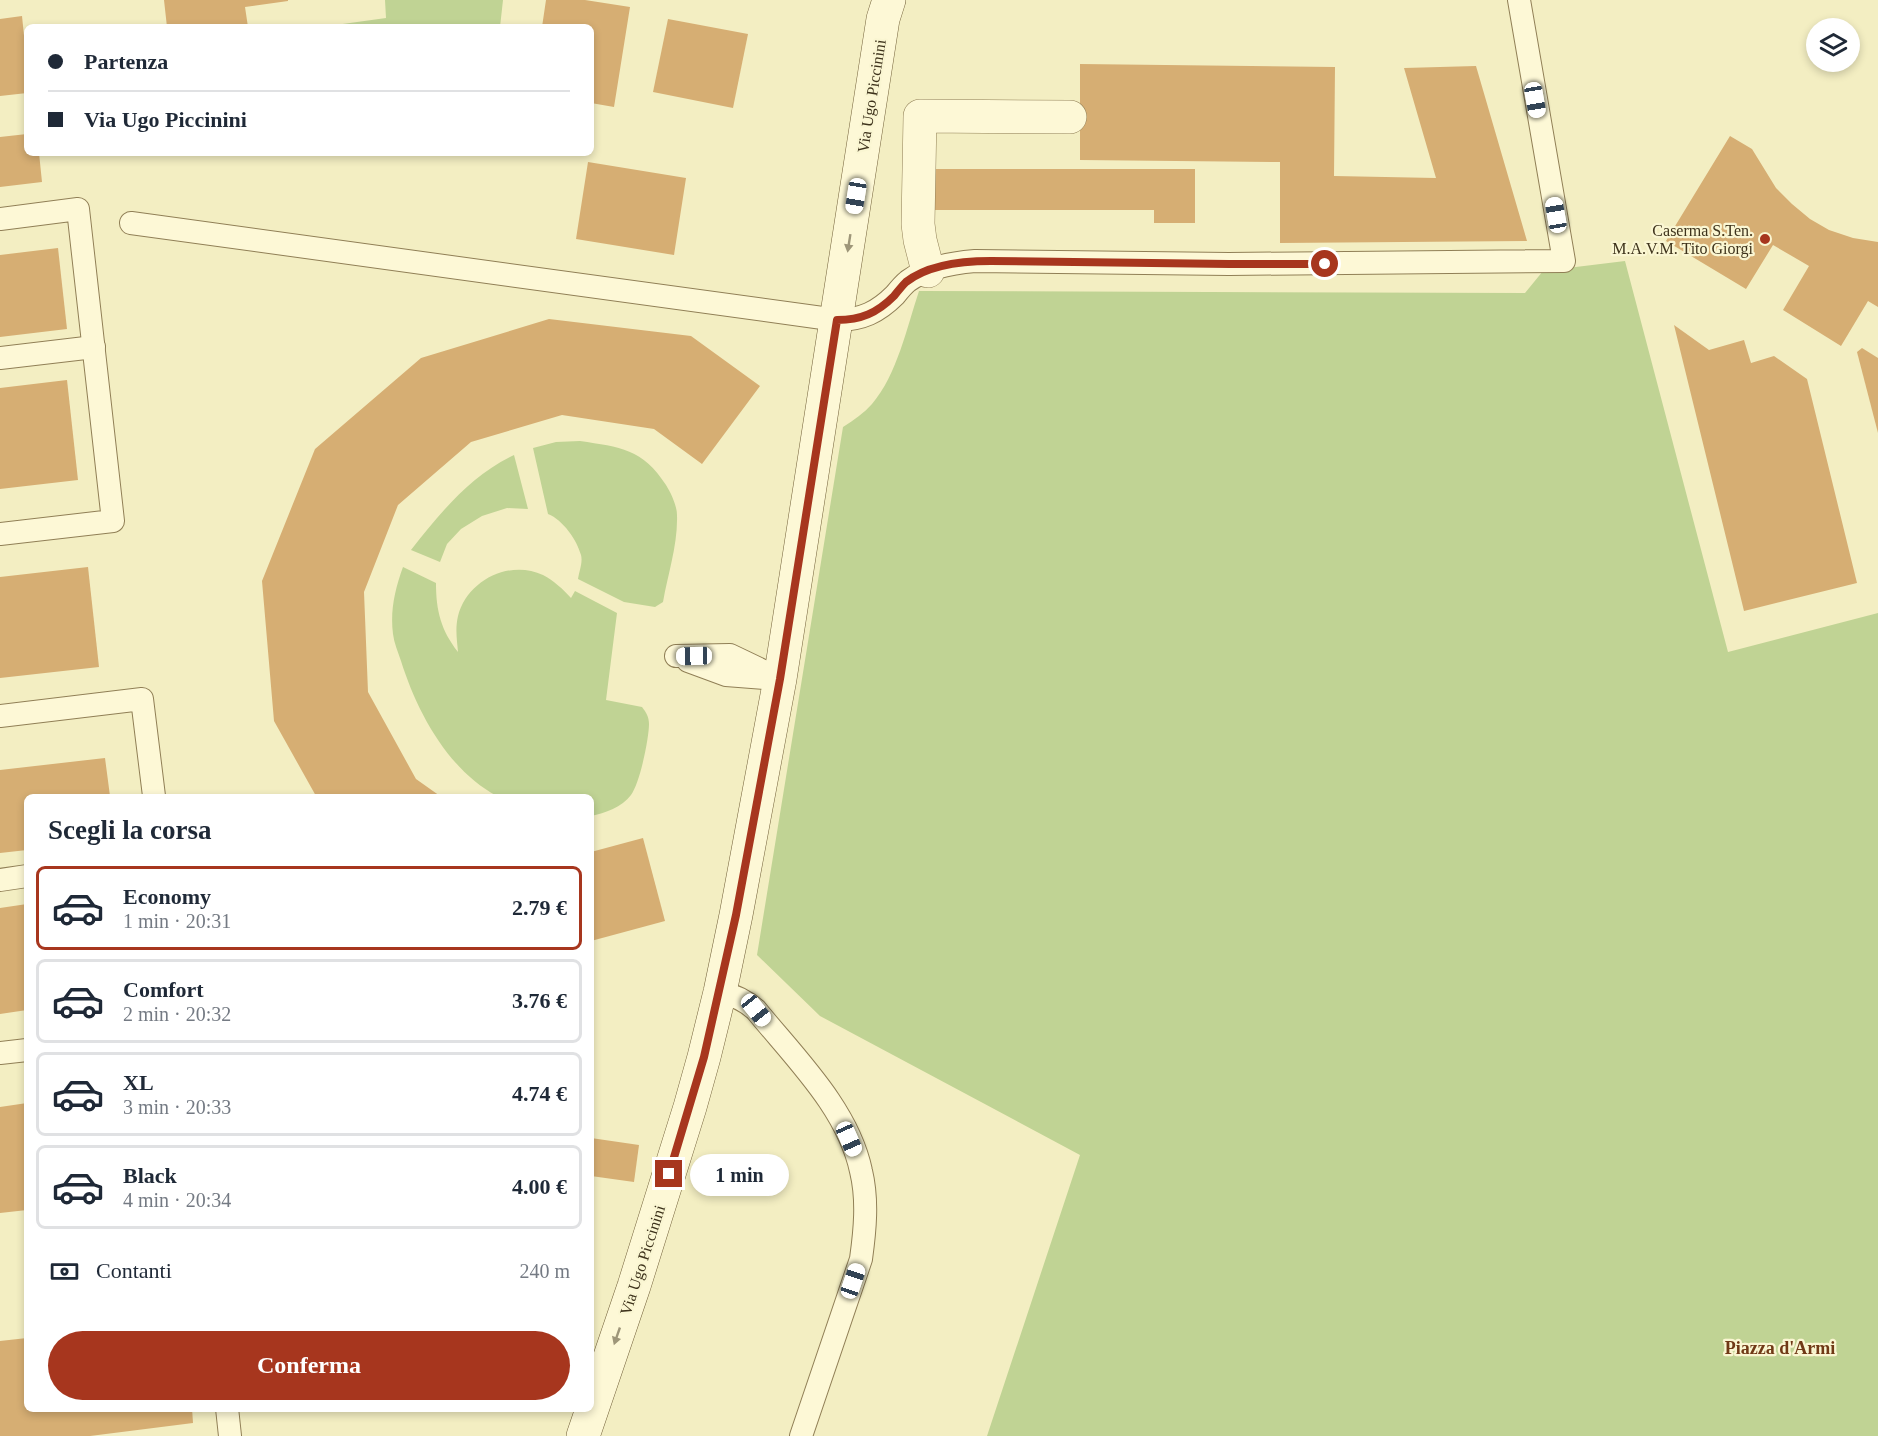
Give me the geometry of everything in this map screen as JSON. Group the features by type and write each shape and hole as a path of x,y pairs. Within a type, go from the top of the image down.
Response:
{"main road":[{"name":"Via Ugo Piccinini","path":"594,1404 634,1286 690,1107 720,992 780,679 885,6"},
{"path":"928,271 918,224 920,117 1070,117"},
{"name":"Via Ugo Piccinini","path":"583,1436 591,1412"}],"lane":[{"path":"131,223 837,320 850,320 872,314 883,307 906,283 928,271 975,261 1229,264 1564,261 1519,0"},
{"path":"0,219 78,209 113,521 0,534"},
{"path":"0,358 93,347"},
{"path":"0,716 142,699 154,794"},
{"path":"0,880 24,876"},
{"path":"720,992 748,1002 821,1090 844,1127 861,1171 865,1197 861,1259 801,1436"},
{"path":"0,1053 24,1050"},
{"path":"227,1412 230,1436"}],"green space":[{"path":"385,0 503,0 500,24 343,24 386,18"},
{"path":"1625,261 1728,652 1878,613 1878,1436 987,1436 1080,1155 820,1016 757,955 843,427 869,407 881,392 895,365 919,291 1525,293 1543,271"},
{"path":"580,441 619,448 639,457 657,473 672,496 677,515 674,548 663,602 655,607 624,602 578,579 581,564 579,549 569,531 548,514 533,448 556,442"},
{"path":"514,455 528,509 507,508 482,516 461,529 447,544 440,562 411,550 433,522 470,484 498,463"},
{"path":"403,567 436,583 441,620 447,636 458,652 456,634 458,616 463,604 480,583 504,572 530,571 543,575 571,598 575,591 617,613 606,700 642,707 649,721 641,771 631,795 613,809 594,815 594,794 494,794 479,785 449,755 425,719 416,700 395,644 392,625 396,592"}],"building":[{"path":"164,0 288,0 245,7 248,24 167,24"},
{"path":"546,0 585,0 630,7 614,107 594,104 594,24 542,24"},
{"path":"22,16 24,93 0,96 0,19"},
{"path":"668,19 748,34 733,108 653,92"},
{"path":"1080,64 1335,67 1334,176 1436,178 1404,68 1476,66 1527,241 1280,243 1280,162 1080,160"},
{"path":"24,134 24,156 39,156 42,182 0,187 0,137"},
{"name":"Caserma S.Ten. M.A.V.M. Tito Giorgi","path":"1730,136 1752,149 1776,188 1810,219 1829,230 1853,238 1878,242 1878,307 1868,301 1841,346 1783,310 1809,266 1773,245 1746,289 1666,241"},
{"path":"588,162 686,178 674,255 576,239"},
{"path":"934,169 1195,169 1195,223 1154,223 1154,210 934,210"},
{"path":"58,248 67,329 0,337 0,255"},
{"path":"549,319 691,336 760,386 702,464 654,429 562,415 471,442 398,505 364,592 368,692 416,779 437,794 315,794 274,721 262,581 315,449 421,358"},
{"path":"1674,325 1709,350 1744,340 1751,363 1774,356 1807,379 1857,583 1744,611"},
{"path":"1862,348 1878,358 1878,433 1857,352"},
{"path":"67,380 78,480 0,489 0,388"},
{"path":"88,567 99,667 0,678 0,577"},
{"path":"105,758 110,794 24,794 24,850 0,853 0,770"},
{"path":"643,838 665,921 594,940 594,851"},
{"path":"24,904 24,1010 0,1014 0,908"},
{"path":"24,1103 24,1210 0,1213 0,1107"},
{"path":"594,1138 639,1145 634,1182 594,1176"},
{"path":"24,1338 24,1412 192,1412 193,1423 90,1436 0,1436 0,1341"}],"place":[{"name":"Caserma S.Ten. M.A.V.M. Tito Giorgi","path":"1765,239"}],"district":[{"name":"Piazza d'Armi","path":"1780,1348"}],"route":[{"path":"669,1174 704,1057 736,915 780,679 837,320 850,320 872,314 883,307 916,276 944,266 975,261 1325,264"}]}
